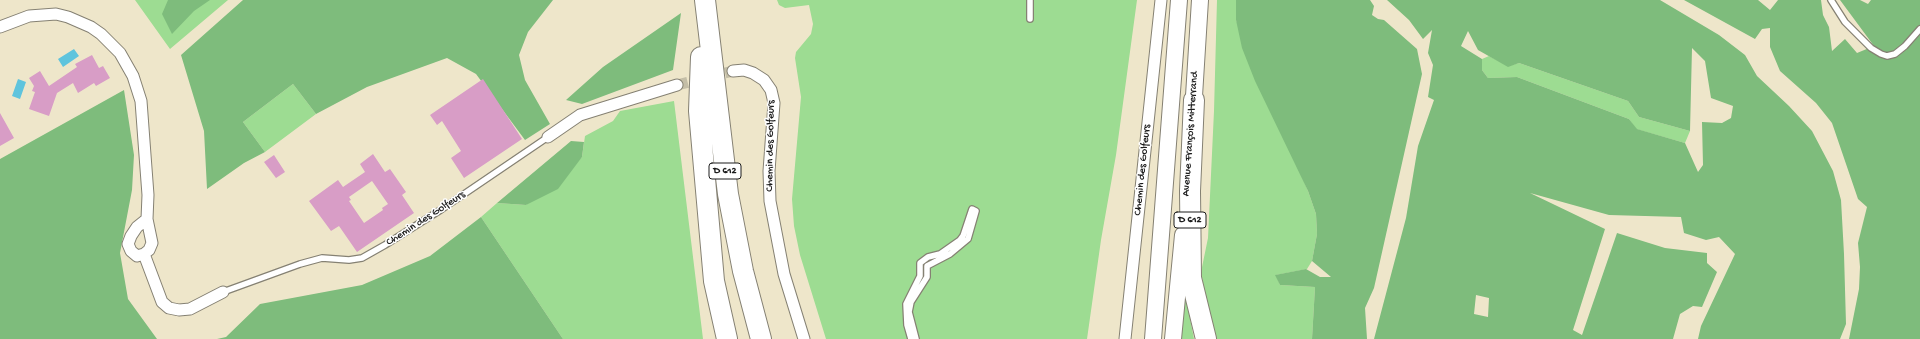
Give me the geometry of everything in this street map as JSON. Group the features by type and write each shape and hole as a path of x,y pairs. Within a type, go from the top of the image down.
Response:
{"highway":[{"name":"D 612","path":"704,0 699,111 714,281 727,339"},
{"name":"D 612","path":"704,0 728,194 742,271 761,339"},
{"name":"D 612","path":"1194,100 1190,190 1191,278 1206,339"},
{"name":"D 612","path":"708,201 724,279 740,339"}],"main road":[{"name":"Avenue François Mitterrand","path":"1153,339 1179,0"},
{"name":"Avenue François Mitterrand","path":"1174,339 1194,100 1200,0"}],"street":[{"name":"Chemin des Golfeurs","path":"1125,339 1161,0"},
{"path":"0,27 29,16 56,14 79,22 101,34 120,53 133,76 141,101 146,155 148,195 147,219 152,243 149,250 144,254 137,256 131,251 128,244 137,227 147,219"},
{"name":"Chemin des Golfeurs","path":"733,71 744,70 754,73 764,80 771,90 774,103 769,171 770,201 784,274 804,339"},
{"name":"Chemin des Golfeurs","path":"548,137 580,115 677,85"},
{"name":"Chemin des Golfeurs","path":"144,254 162,302 170,308 179,310 190,309 223,292"}],"lane":[{"path":"1030,0 1030,19"},
{"path":"1831,0 1845,22 1871,48 1887,56 1895,54 1905,46 1920,29"},
{"name":"Chemin des Golfeurs","path":"223,292 300,264 322,258 349,260 362,258 442,209 548,137"},
{"path":"910,339 906,325 906,304 920,276 920,263 928,257 940,254 960,240 963,236 972,209 976,211 968,239 950,254 927,266 926,280 923,282 911,302 910,312 916,339"}],"green space":[{"path":"135,0 228,0 170,49"},
{"path":"168,0 210,0 194,11 172,34 162,14"},
{"path":"243,0 553,0 528,32 519,55 525,80 550,124 525,140 476,74 447,58 367,87 316,114 293,84 243,122 265,152 244,163 207,189 204,131 181,55"},
{"path":"777,0 1137,0 1116,155 1101,240 1087,339 826,339 800,255 794,226 792,199 801,97 795,58 796,52 811,34 813,24 809,5 785,8 779,5"},
{"path":"1217,0 1236,0 1236,20 1308,191 1316,214 1317,234 1312,261 1307,269 1276,275 1280,285 1315,287 1312,339 1217,339 1208,309 1201,272 1208,238"},
{"path":"1236,0 1370,0 1374,6 1372,15 1378,19 1384,20 1417,49 1422,74 1374,288 1365,308 1367,339 1312,339 1315,287 1280,285 1275,275 1306,269 1320,277 1331,277 1312,261 1317,234 1316,214 1308,191 1255,81 1242,48 1236,20"},
{"path":"1387,0 1660,0 1719,35 1745,55 1757,76 1789,106 1812,131 1833,171 1841,200 1844,254 1846,324 1840,339 1698,339 1701,326 1735,254 1719,237 1706,240 1684,233 1681,217 1609,215 1530,193 1605,229 1573,330 1582,335 1617,233 1665,248 1707,253 1707,263 1717,272 1702,307 1693,306 1680,314 1673,339 1374,339 1406,218 1418,146 1434,100 1428,97 1433,65 1428,53 1432,30 1423,39 1409,20","holes":["1468,31 1478,50 1508,67 1519,63 1628,101 1639,117 1690,131 1692,48 1705,61 1711,98 1733,106 1731,118 1722,123 1702,122 1703,165 1698,172 1685,143 1637,129 1629,119 1517,77 1488,78 1482,70 1482,59 1461,46","1476,295 1489,298 1488,317 1474,314"]},
{"path":"1684,0 1758,0 1770,10 1778,0 1821,0 1823,15 1829,27 1832,51 1845,39 1857,53 1874,46 1840,0 1860,0 1868,4 1871,0 1920,0 1920,339 1849,339 1859,289 1860,267 1858,243 1867,207 1858,199 1832,123 1816,103 1780,71 1770,47 1770,28 1762,29 1755,39"},
{"path":"681,13 673,70 582,104 566,100 603,67"},
{"path":"1489,56 1508,66 1519,63 1628,101 1639,117 1690,131 1685,143 1636,129 1629,119 1517,77 1488,78 1482,70 1482,59"},
{"path":"293,84 316,114 265,152 243,122"},
{"path":"124,90 134,155 132,190 120,253 128,299 157,339 0,339 0,159"},
{"path":"674,101 703,339 563,339 481,217 497,203 526,205 582,157 585,136 613,121 620,111"},
{"path":"571,141 584,142 582,157 558,189 526,205 497,203"},
{"path":"481,217 563,339 217,339 226,337 260,304 362,285 430,256"},
{"path":"1184,287 1194,339 1181,339"}],"water":[{"path":"74,49 79,56 63,67 58,59"},
{"path":"18,79 26,82 20,99 12,96"}],"building":[{"path":"92,55 99,68 103,66 110,78 96,86 94,83 78,93 73,83 57,93 49,116 29,109 35,92 32,91 34,86 29,78 40,71 49,86 77,67 75,64"},
{"path":"483,79 522,139 464,178 451,158 461,151 442,121 437,125 430,115"},
{"path":"0,113 14,138 0,146"},
{"path":"373,154 385,172 390,169 406,192 402,195 414,213 357,252 339,226 331,231 309,201 338,180 343,187 365,172 360,164","holes":["372,181 388,204 382,208 383,210 364,223 349,201 351,200 349,197"]},
{"path":"274,155 285,172 276,178 264,162"}],"tunnel":[{"path":"677,85 733,71"}]}
